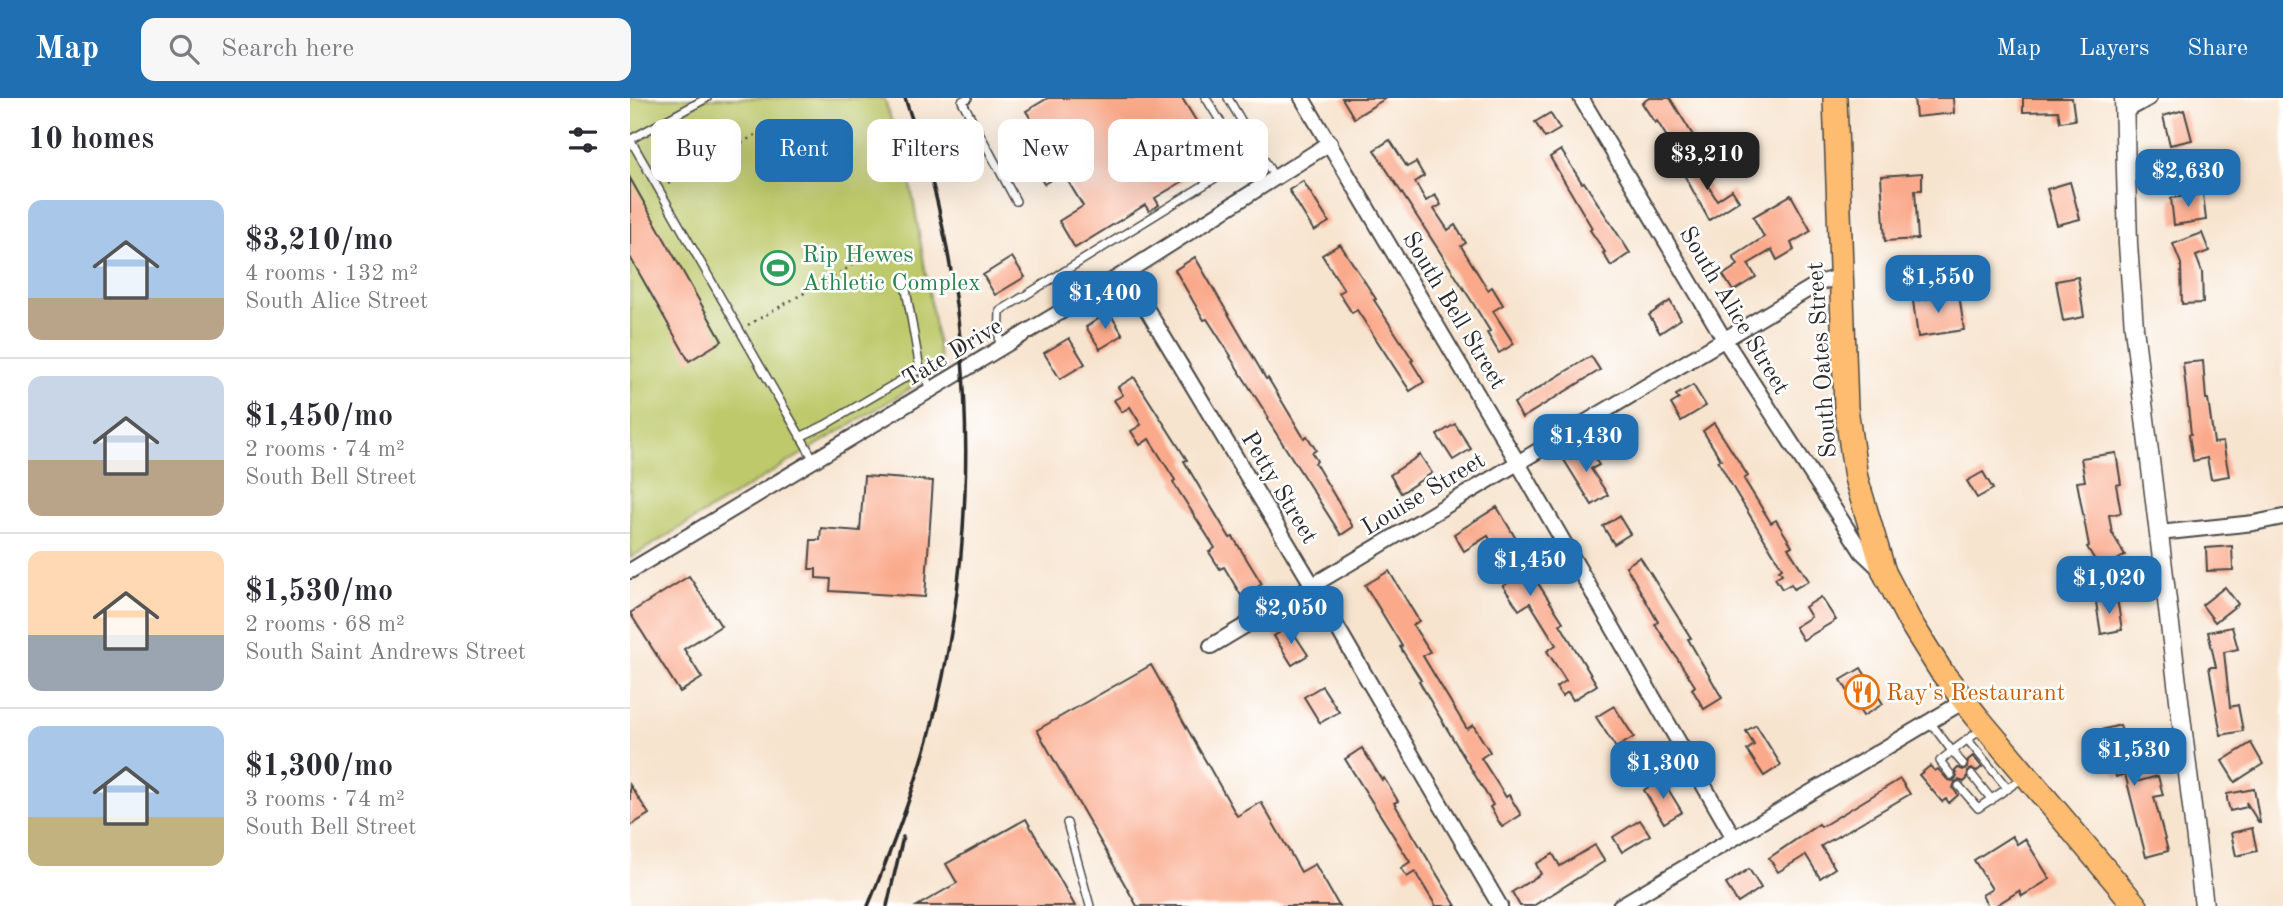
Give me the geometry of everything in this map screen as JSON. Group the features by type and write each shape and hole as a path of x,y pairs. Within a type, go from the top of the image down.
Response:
{"main road":[{"name":"South Oates Street","path":"1835,98 1844,374 1851,449 1856,478 1884,572 1924,646 1964,701 1976,732 2027,775 2136,906"}],"street":[{"name":"South Bell Street","path":"1302,98 1518,463 1734,838"},
{"name":"South Alice Street","path":"1581,98 1724,339 1862,552 1884,572"},
{"path":"2149,98 2124,105 2128,244 2134,328 2204,906"},
{"name":"Tate Drive","path":"630,571 1125,274 1329,143"},
{"name":"Petty Street","path":"1125,274 1313,586 1500,906"},
{"name":"Louise Street","path":"1211,646 1819,283 1841,276"},
{"path":"2159,533 2254,523 2283,517"},
{"path":"1620,906 1964,701"}],"lane":[{"path":"707,98 630,139 814,461"},
{"path":"968,98 962,101 1016,201"},
{"path":"1206,98 1219,119"},
{"path":"1228,98 1240,119"},
{"path":"1268,166 1275,178"},
{"path":"999,350 1000,311 1208,182"},
{"path":"904,278 919,369 933,390"},
{"path":"800,437 919,369"},
{"path":"1930,722 1963,764"},
{"path":"1951,775 1940,761 1976,732 2008,789"},
{"path":"1972,775 1992,800"},
{"path":"1959,786 1978,808 2027,775"},
{"path":"1068,823 1090,906"}],"path":[{"path":"659,190 755,135"},
{"path":"739,330 855,264"}],"green space":[{"name":"Rip Hewes Athletic Complex","path":"630,98 884,98 891,119 867,119 867,182 910,182 944,368 630,558"}],"building":[{"path":"1048,98 1182,98 1195,119 1108,119 1108,182 1182,182 1155,198 1159,205 1149,211 1145,205 1075,248 1059,221 1083,206 1068,182 1094,182 1094,119 1031,119 1026,111"},
{"path":"1342,98 1386,98 1354,118"},
{"path":"1649,98 1670,98 1694,137 1675,150 1642,103"},
{"path":"1914,98 1953,98 1954,113 1916,117"},
{"path":"2023,98 2072,98 2075,120 2060,122 2058,111 2023,112"},
{"path":"2184,110 2192,140 2170,145 2163,116"},
{"path":"1550,113 1560,129 1545,138 1535,122"},
{"path":"1390,140 1407,167 1416,162 1424,176 1415,182 1426,201 1435,195 1441,205 1434,209 1448,230 1455,225 1466,243 1461,246 1488,290 1492,287 1503,305 1493,311 1514,344 1499,353 1487,333 1490,331 1471,300 1374,150"},
{"path":"1561,150 1630,253 1611,266 1550,157"},
{"path":"1696,160 1706,176 1703,178 1717,200 1732,190 1739,201 1709,220 1681,169"},
{"path":"1922,173 1922,190 1915,190 1918,239 1885,241 1881,176"},
{"path":"630,178 722,341 689,361 630,257"},
{"path":"1303,181 1329,222 1314,231 1289,190"},
{"path":"2070,182 2080,219 2057,225 2047,189"},
{"path":"2203,194 2206,220 2174,225 2171,198"},
{"path":"1791,195 1811,231 1791,243 1794,250 1777,260 1772,250 1748,264 1756,277 1733,291 1723,275 1738,265 1733,257 1764,237 1753,217"},
{"path":"2202,233 2209,251 2196,256 2202,272 2203,303 2182,304 2181,264 2173,244"},
{"path":"1340,244 1376,299 1374,300 1424,382 1410,391 1357,310 1352,313 1339,293 1344,290 1322,255"},
{"path":"1012,257 1025,277 995,295 983,275"},
{"path":"1195,257 1266,379 1268,378 1304,438 1307,436 1316,450 1312,453 1317,461 1315,463 1353,527 1341,535 1175,270"},
{"path":"2078,277 2084,317 2063,321 2056,281"},
{"path":"1959,294 1964,330 1918,337 1913,301"},
{"path":"1670,301 1681,319 1660,333 1649,315"},
{"path":"1109,312 1123,335 1100,349 1086,327"},
{"path":"1069,338 1085,364 1060,379 1044,353"},
{"path":"1591,356 1600,370 1522,418 1514,403"},
{"path":"2203,361 2214,443 2223,442 2229,476 2211,479 2207,458 2193,461 2183,363"},
{"path":"1134,377 1187,460 1184,461 1230,538 1233,537 1262,584 1242,597 1224,567 1220,569 1209,552 1215,548 1149,439 1140,445 1131,431 1141,425 1130,407 1122,412 1114,400 1123,395 1118,387"},
{"path":"1693,385 1706,406 1681,421 1671,404 1679,399 1676,395"},
{"path":"1714,423 1748,476 1744,479 1771,523 1776,520 1792,546 1788,548 1809,581 1794,589 1791,584 1782,589 1775,578 1782,574 1779,570 1782,568 1735,491 1718,461 1721,460 1703,431"},
{"path":"1455,424 1471,449 1453,460 1437,435"},
{"path":"1587,446 1599,465 1591,469 1608,495 1592,505 1564,460"},
{"path":"2116,453 2121,484 2116,485 2121,513 2109,515 2112,533 2125,555 2101,570 2087,547 2089,546 2077,482 2085,481 2081,458"},
{"path":"1420,455 1432,473 1401,493 1390,475"},
{"path":"1983,472 1993,489 1977,498 1967,481"},
{"path":"864,476 933,481 925,597 830,591 831,579 816,578 816,569 809,569 811,540 820,540 821,528 860,531"},
{"path":"1497,507 1525,554 1521,557 1563,622 1560,624 1597,685 1573,700 1568,692 1562,696 1556,687 1566,681 1547,651 1556,645 1530,603 1519,610 1503,586 1514,579 1488,536 1464,551 1454,534"},
{"path":"1619,516 1630,534 1614,544 1603,526"},
{"path":"2232,546 2233,570 2207,571 2206,548"},
{"path":"1640,557 1691,638 1688,639 1722,698 1704,709 1692,689 1695,686 1655,624 1658,622 1626,566"},
{"path":"1389,571 1419,621 1413,625 1430,652 1423,656 1467,729 1473,725 1490,752 1481,758 1521,815 1502,827 1490,807 1493,805 1365,585"},
{"path":"689,576 721,626 684,649 702,678 680,692 630,613"},
{"path":"2225,587 2238,604 2215,622 2202,605"},
{"path":"1821,597 1836,620 1803,640 1795,627 1811,617 1805,607"},
{"path":"2117,598 2122,630 2101,634 2096,602"},
{"path":"1289,626 1308,655 1292,665 1274,636"},
{"path":"2232,627 2238,649 2224,652 2230,707 2238,705 2243,731 2221,735 2209,667 2216,667 2208,632"},
{"path":"1151,665 1237,816 1261,802 1301,872 1315,864 1339,906 1137,906 1037,730"},
{"name":"Ray's Restaurant","path":"1861,668 1883,704 1863,716 1841,680"},
{"path":"1322,686 1339,712 1320,723 1304,697"},
{"path":"1614,706 1634,737 1616,748 1596,717"},
{"path":"1756,725 1781,765 1764,776 1747,750 1754,745 1746,731"},
{"path":"2120,725 2136,782 2158,776 2163,795 2154,797 2168,851 2146,857 2125,774 2116,777 2111,761 2099,764 2090,733"},
{"path":"2251,743 2263,764 2235,782 2222,761"},
{"path":"1362,748 1398,801 1394,803 1456,906 1436,906 1415,872 1407,877 1401,868 1410,862 1345,759"},
{"path":"1973,756 1982,767 1977,771 1968,771 1964,782 1955,782 1953,788 1958,795 1949,803 1946,799 1942,802 1919,775 1930,766 1953,781 1957,777 1955,771 1958,768 1967,768 1968,760"},
{"path":"1662,779 1682,812 1664,823 1644,790"},
{"path":"1900,779 1910,794 1821,846 1835,868 1820,878 1806,855 1778,872 1769,858 1819,824 1821,827"},
{"path":"630,785 649,814 630,826"},
{"path":"2254,789 2260,823 2246,802 2247,807 2230,811 2227,799 2227,794"},
{"path":"1026,819 1075,906 917,906 957,883 946,864"},
{"path":"1640,820 1650,835 1622,852 1613,837"},
{"path":"2252,828 2257,851 2236,856 2231,833"},
{"path":"2012,836 2017,844 2025,839 2050,879 2022,896 2019,891 1995,906 1988,906 1982,895 1992,889 1974,860"},
{"path":"1595,845 1605,861 1533,906 1520,906 1512,892 1541,874 1536,864 1553,854 1560,866"},
{"path":"1749,869 1761,888 1738,903 1726,884"}],"railway":[{"path":"868,906 916,779 944,672 955,606 966,473 965,407 952,275 936,196 905,98"},
{"path":"887,906 903,837"}],"place":[{"name":"Rip Hewes Athletic Complex","path":"778,268"},
{"name":"Ray's Restaurant","path":"1862,692"}]}
